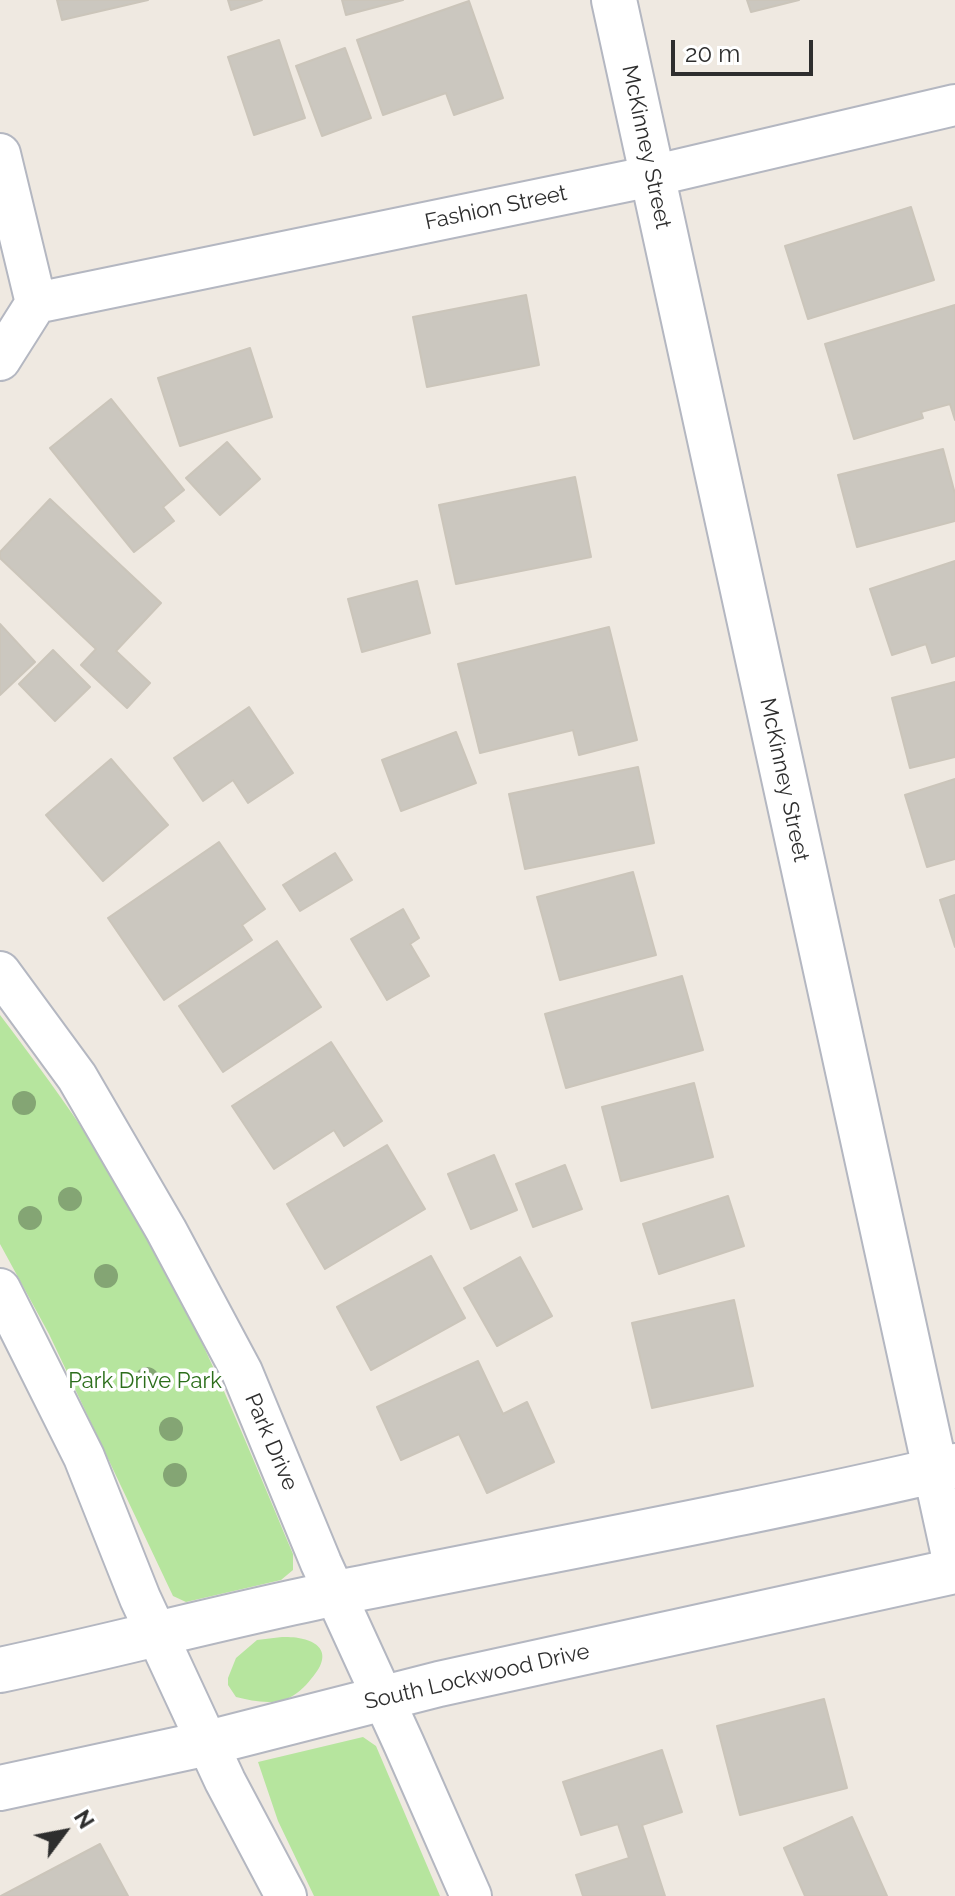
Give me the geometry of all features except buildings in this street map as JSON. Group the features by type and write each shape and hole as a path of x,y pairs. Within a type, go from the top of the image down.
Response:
{"main road":[{"name":"McKinney Street","path":"614,0 945,1468 955,1560"},
{"path":"0,1670 336,1593 857,1489 945,1468"},
{"name":"South Lockwood Drive","path":"0,1788 208,1743 383,1697 955,1571"}],"street":[{"name":"Fashion Street","path":"36,303 652,176 955,105"},
{"path":"0,154 36,303 0,360"},
{"name":"Park Drive","path":"0,972 77,1077 173,1242 242,1372 321,1563 471,1896"},
{"path":"0,1289 84,1457 140,1598 225,1781 286,1896"}],"green space":[{"name":"Park Drive Park","path":"0,1015 98,1151 189,1315 293,1554 293,1570 281,1580 186,1602 173,1596 49,1334 0,1244"},
{"path":"282,1637 303,1639 318,1646 322,1652 319,1669 303,1688 287,1699 262,1702 236,1697 228,1685 228,1678 236,1658 257,1640"},
{"path":"363,1737 376,1746 440,1896 314,1896 278,1821 258,1762"}]}
